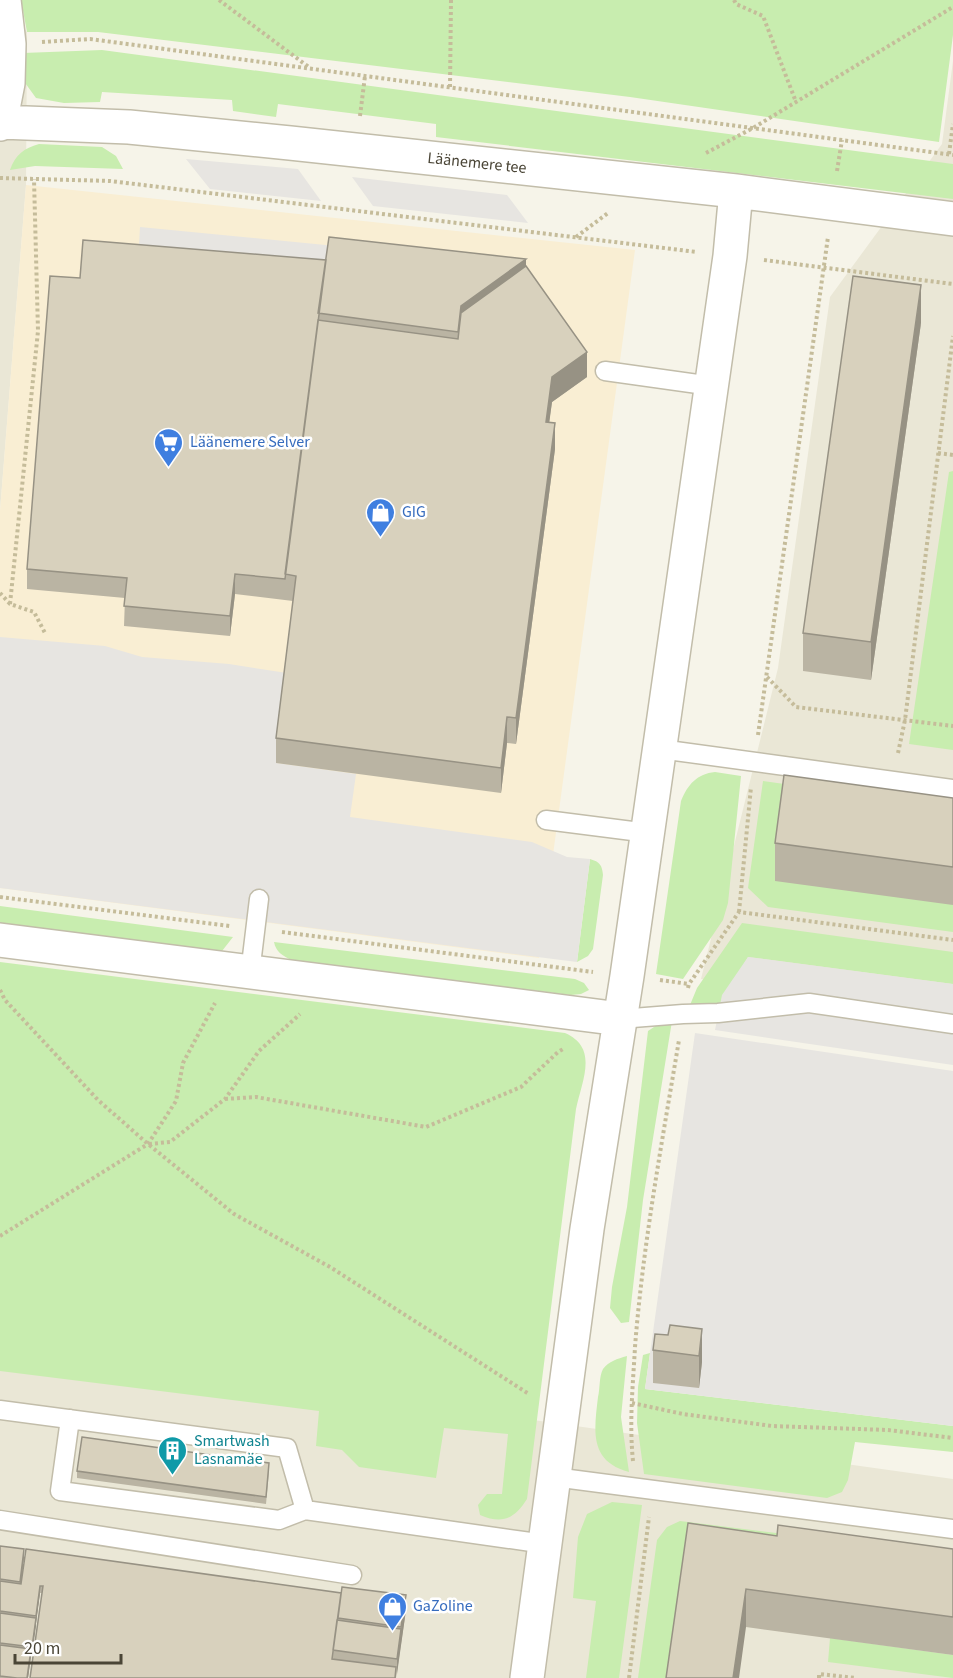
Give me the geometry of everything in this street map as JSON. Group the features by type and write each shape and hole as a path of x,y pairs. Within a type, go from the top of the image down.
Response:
{"street":[{"path":"0,123 8,83 9,44 3,0"},
{"name":"Läänemere tee","path":"0,123 129,127 736,190 953,219"},
{"path":"527,1678 587,1229 627,976 730,256 736,190"},
{"path":"0,940 620,1019"}],"lane":[{"path":"605,371 711,386"},
{"path":"660,749 953,789"},
{"path":"546,820 648,833"},
{"path":"241,972 256,929 259,899"},
{"path":"620,1019 718,1013 809,1003 953,1024"},
{"path":"0,1410 287,1448 305,1510"},
{"path":"70,1419 60,1491 279,1520 305,1510 544,1544"},
{"path":"554,1477 953,1529"},
{"path":"0,1520 352,1575"}],"path":[{"path":"219,0 311,68"},
{"path":"450,87 451,0"},
{"path":"734,0 736,4 763,16 796,102"},
{"path":"753,128 953,7"},
{"path":"9,44 90,39 951,155 953,124"},
{"path":"0,178 110,181 953,284"},
{"path":"10,604 38,330 34,179"},
{"path":"636,1487 630,1428 638,1310 651,1209 688,984 739,912 754,762 833,203"},
{"path":"893,781 905,720 953,336"},
{"path":"938,453 953,455"},
{"path":"0,592 10,604 34,612 45,633"},
{"path":"766,677 796,707 953,726"},
{"path":"0,897 688,984"},
{"path":"739,912 953,940"},
{"path":"388,953 397,948"},
{"path":"0,1236 148,1144 176,1101 183,1063 241,972"},
{"path":"148,1144 170,1142 225,1099 259,1051 334,983"},
{"path":"0,990 5,1000 98,1100 234,1214 330,1267 562,1414"},
{"path":"225,1099 256,1097 426,1127 521,1087 558,1052 568,1047"},
{"path":"632,1403 683,1414 772,1426 888,1430 953,1438"},
{"path":"629,1678 650,1514"},
{"path":"819,1678 819,1674 856,1678"}],"shaded area":[{"path":"0,0 27,32 26,185 0,511"},
{"path":"953,61 953,1018 701,979 778,668 830,297 942,144"},
{"path":"186,159 298,169 321,201 210,189"},
{"path":"352,177 507,195 528,223 373,206"},
{"path":"26,185 635,250 539,958 0,888 0,511"},
{"path":"140,227 346,247 345,264 139,245"},
{"path":"0,637 105,646 142,657 229,664 287,673 276,763 356,774 350,817 532,842 567,857 590,859 577,962 0,888"},
{"path":"748,957 953,984 953,1065 715,1030 722,995"},
{"path":"695,1033 953,1071 953,1426 645,1389"},
{"path":"0,1345 953,1479 953,1678 0,1678"}],"green space":[{"path":"21,0 953,0 953,35 939,142 630,97 98,32 27,32"},
{"path":"102,50 953,164 953,199 436,137 436,124 278,104 276,117 233,111 232,100 102,92 100,102 64,103 36,98 23,80 23,53"},
{"path":"39,144 102,147 116,156 123,169 35,166 10,170 21,153"},
{"path":"953,471 953,750 909,744 949,472"},
{"path":"715,772 741,776 728,903 723,920 683,979 656,974 681,801 694,781 703,775"},
{"path":"763,781 827,790 953,905 953,932 768,907 748,888"},
{"path":"590,859 600,864 603,875 593,949 588,956 577,962"},
{"path":"0,906 233,937 222,951 0,924"},
{"path":"742,923 953,952 953,984 748,957 720,1006 690,1005 697,988"},
{"path":"274,942 575,979 584,983 589,990 571,995 291,960 278,951"},
{"path":"0,962 565,1033 575,1039 582,1047 586,1066 576,1109 527,1499 518,1511 508,1518 488,1518 480,1515 478,1505 487,1494 502,1494 508,1434 444,1428 436,1478 359,1467 342,1450 316,1446 319,1411 0,1371"},
{"path":"672,1021 643,1200 629,1322 621,1323 610,1308 627,1207 648,1031 660,1023"},
{"path":"650,1353 645,1389 953,1426 953,1452 855,1442 848,1480 842,1492 827,1498 644,1474 637,1423 638,1387 643,1355"},
{"path":"627,1356 621,1417 629,1472 616,1467 607,1460 597,1443 596,1433 600,1379 603,1369 611,1362"},
{"path":"612,1502 642,1505 619,1678 586,1678 596,1601 573,1598 578,1537 587,1514"},
{"path":"680,1521 816,1538 672,1678 638,1678 657,1540 667,1527"},
{"path":"830,1638 953,1655 953,1678 828,1662"}],"building":[{"path":"329,237 526,259 461,306 458,332 318,313"},
{"name":"Läänemere Selver","path":"83,240 326,260 285,579 235,574 230,616 124,606 127,578 27,569 50,276 80,278"},
{"path":"526,266 587,352 552,377 546,422 555,423 516,718 507,717 501,768 276,738 296,576 285,574 318,320 458,339 461,313"},
{"path":"853,276 921,285 871,642 803,633"},
{"path":"784,775 953,798 953,867 775,843"},
{"path":"670,1325 702,1329 699,1356 653,1350 655,1334 668,1335"},
{"name":"Smartwash Lasnamäe","path":"82,1437 269,1463 266,1497 77,1471"},
{"path":"688,1523 777,1536 778,1525 953,1549 953,1617 746,1589 733,1678 666,1678"},
{"path":"0,1546 24,1549 20,1582 0,1579"},
{"path":"26,1549 341,1593 332,1659 396,1667 395,1678 30,1678 43,1586 40,1586 36,1616 0,1611 0,1581 21,1584"},
{"path":"342,1587 406,1595 401,1627 338,1618"},
{"path":"0,1613 36,1618 32,1647 0,1643"},
{"path":"337,1620 401,1629 397,1659 333,1650"},
{"path":"0,1645 31,1649 27,1678 0,1676"}],"place":[{"name":"Läänemere Selver","path":"169,468"},
{"name":"GIG","path":"381,538"},
{"name":"Smartwash Lasnamäe","path":"173,1476"},
{"name":"GaZoline","path":"392,1632"}]}
